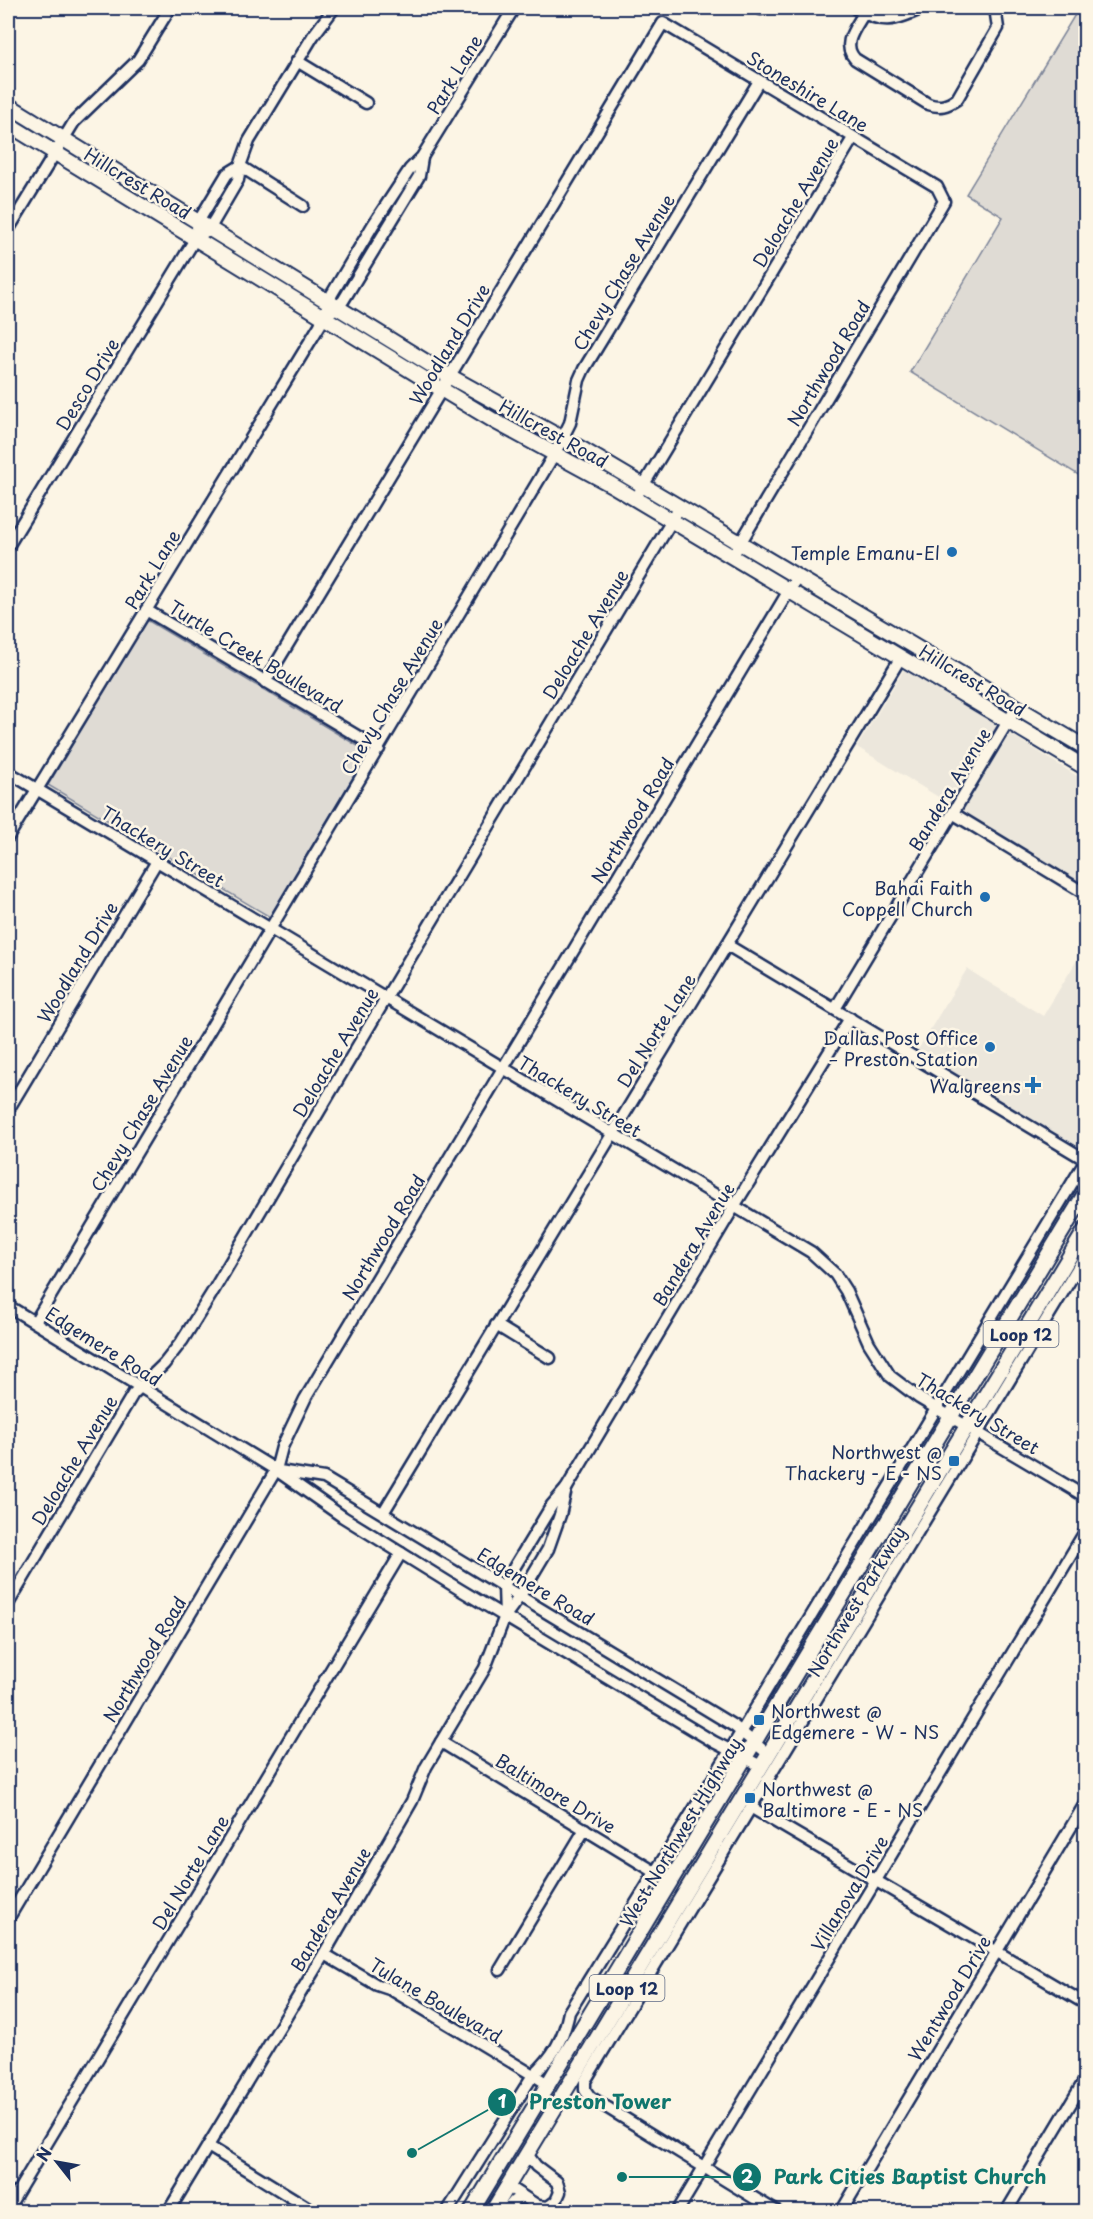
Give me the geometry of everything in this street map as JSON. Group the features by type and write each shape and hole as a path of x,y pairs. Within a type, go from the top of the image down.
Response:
{"main road":[{"name":"Hillcrest Road","path":"8,105 449,376 643,485 1086,748"},
{"name":"Hillcrest Road","path":"8,124 496,422 635,499 1008,722 1084,764"},
{"path":"904,659 912,646"},
{"name":"West Northwest Highway","path":"471,2211 1086,1192"},
{"name":"West Northwest Highway","path":"492,2211 764,1760 970,1429 1086,1229"},
{"path":"507,2186 502,2173 544,2104 548,2085"}],"street":[{"path":"8,230 82,113 138,60 170,8"},
{"name":"Desco Drive","path":"8,546 203,225 238,180 240,166 249,141 297,61 334,8"},
{"name":"Park Lane","path":"8,837 333,305 334,291 373,225 410,170 422,157 514,8"},
{"path":"923,8 902,17 885,20 874,18 859,10 848,44 849,53 928,104 938,107 948,105 957,99 998,28 995,8"},
{"name":"Stoneshire Lane","path":"663,23 937,187"},
{"name":"Woodland Drive","path":"265,682 663,23"},
{"path":"297,61 366,103"},
{"name":"Chevy Chase Avenue","path":"35,1322 555,453 570,423 579,380 584,369 759,81"},
{"name":"Deloache Avenue","path":"635,499 854,138"},
{"path":"240,166 303,206"},
{"name":"Northwood Road","path":"732,557 944,201 937,187"},
{"name":"Deloache Avenue","path":"8,1604 133,1394 164,1364 182,1341 680,507"},
{"name":"Northwood Road","path":"8,1919 276,1470 282,1447 305,1399 797,577"},
{"name":"Turtle Creek Boulevard","path":"146,610 379,749"},
{"name":"Del Norte Lane","path":"383,1513 611,1134 904,659"},
{"name":"Bandera Avenue","path":"835,1009 1016,708"},
{"name":"Thackery Street","path":"8,772 811,1252 835,1274 880,1364 904,1388 1086,1497"},
{"path":"954,814 1086,894"},
{"name":"Woodland Drive","path":"8,1110 157,861"},
{"path":"447,2211 533,2075 547,2062 566,2031 569,2012 1086,1160 728,945"},
{"name":"Bandera Avenue","path":"505,1616 504,1586 552,1505 566,1488 850,1018"},
{"name":"Northwest Parkway","path":"704,2167 590,2097 585,2090 585,2081 752,1808 970,1429 1086,1254"},
{"name":"Edgemere Road","path":"8,1306 276,1470 312,1497 401,1553 729,1751 745,1759 764,1760"},
{"path":"495,1326 550,1358"},
{"name":"Edgemere Road","path":"276,1470 324,1478 383,1513 741,1731 755,1743 764,1760"},
{"path":"312,1497 324,1478"},
{"name":"Bandera Avenue","path":"168,2211 324,1954 412,1801 426,1767 485,1668 505,1616 520,1596 548,1549 560,1515 566,1488"},
{"name":"Villanova Drive","path":"677,2211 1086,1530"},
{"name":"Del Norte Lane","path":"8,2208 401,1553"},
{"name":"Baltimore Drive","path":"441,1742 655,1872"},
{"name":"Wentwood Drive","path":"841,2211 1086,1802"},
{"path":"752,1808 1086,2004"},
{"path":"500,1970 585,1829"},
{"name":"Tulane Boulevard","path":"324,1954 377,1985 392,1990 548,2085"},
{"path":"1006,2211 1086,2078"},
{"path":"207,2146 315,2211"},
{"path":"507,2186 538,2206 548,2207 556,2202 560,2192 557,2182 536,2166 527,2154"},
{"path":"704,2167 777,2211"},
{"path":"505,2211 522,2196"}],"shaded area":[{"path":"1079,8 1086,8 1085,479 910,372 1003,217 966,194"},
{"path":"147,620 368,752 270,917 48,785"},
{"path":"905,668 1085,781 1085,887 857,747"},
{"path":"1085,947 1085,1152 917,1051 967,969 1043,1016"}],"place":[{"name":"Temple Emanu-El","path":"952,552"},
{"name":"Bahai Faith Coppell Church","path":"985,897"},
{"name":"Dallas Post Office – Preston Station","path":"990,1047"},
{"name":"Walgreens","path":"1033,1085"},
{"name":"Northwest @ Thackery - E - NS","path":"954,1461"},
{"name":"Northwest @ Edgemere - W - NS","path":"759,1720"},
{"name":"Northwest @ Baltimore - E - NS","path":"750,1798"},
{"name":"Preston Tower","path":"412,2153"},
{"name":"Park Cities Baptist Church","path":"622,2177"}]}
